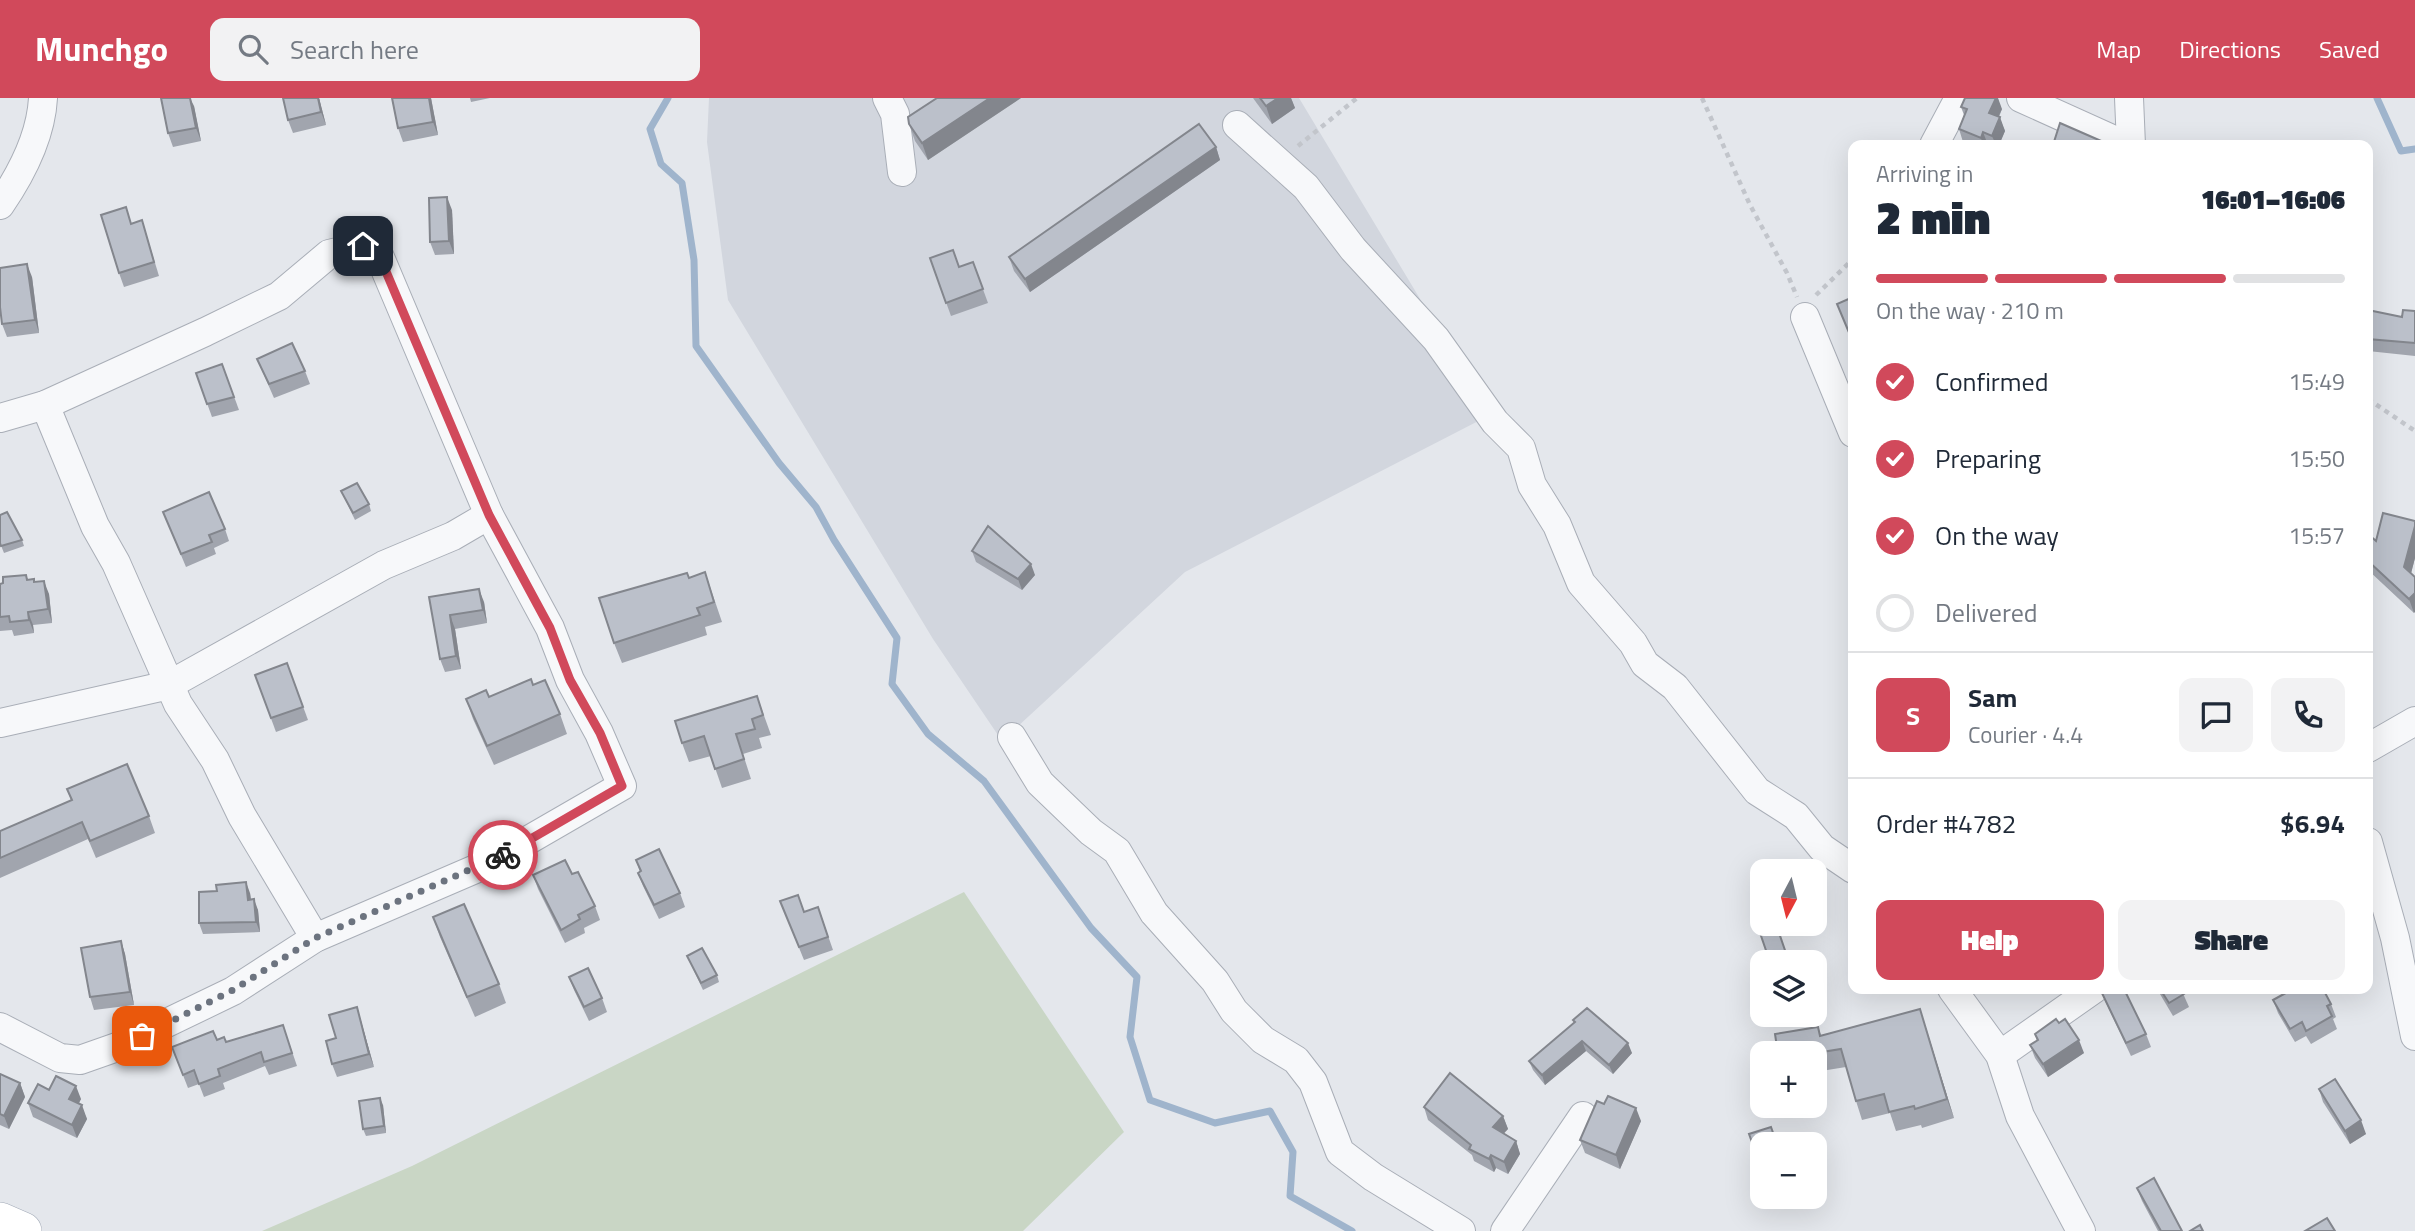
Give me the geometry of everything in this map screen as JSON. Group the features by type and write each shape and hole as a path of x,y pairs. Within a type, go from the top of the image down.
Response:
{"main road":[{"path":"0,1221 23,1231"}],"street":[{"path":"0,205 15,183 42,121 43,98"},
{"path":"887,98 895,114 902,172"},
{"path":"1937,140 1959,98"},
{"path":"2021,98 2114,140"},
{"path":"2129,98 2131,140"},
{"path":"1237,125 1306,187 1353,249 1436,339 1495,422 1521,449 1532,485 1557,525 1581,583 1633,643 1645,664 1675,687 1757,790 1796,817 1822,848 1848,866"},
{"path":"0,418 45,405 279,296 329,254 363,246 379,255 489,515 550,628 570,680 600,733 622,786 487,864 315,938 233,990 167,1026 80,1060 60,1058 0,1027"},
{"path":"1805,317 1848,421"},
{"path":"45,405 95,526 116,563 156,649 169,685 215,760 242,816 315,938"},
{"path":"0,723 169,685 384,565 453,536 489,515"},
{"path":"2373,745 2415,721"},
{"path":"1012,737 1040,783 1091,832 1117,850 1154,914 1215,981 1234,1011 1264,1040 1296,1060 1313,1082 1340,1152 1373,1177 1461,1231"},
{"path":"2373,860 2395,938 2415,1036"},
{"path":"1956,994 2000,1055 2020,1116 2081,1231"},
{"path":"2000,1055 2087,994"},
{"path":"1505,1231 1583,1116"}],"path":[{"path":"1277,162 1357,98"},
{"path":"1702,98 1750,205 1787,273 1805,317"},
{"path":"1805,317 1808,304 1848,264"},
{"path":"2373,402 2415,431"}],"shaded area":[{"path":"709,98 1299,98 1490,415 1185,572 1002,741 933,639 728,300 707,142"}],"green space":[{"path":"964,892 1124,1132 1023,1231 262,1231 412,1166"}],"building":[{"path":"161,98 190,98 196,128 168,133"},
{"path":"283,98 318,98 321,112 288,120"},
{"path":"392,98 429,98 433,122 398,128"},
{"path":"937,98 990,98 922,143 909,124 908,117"},
{"path":"1260,98 1278,98 1266,106"},
{"path":"1965,98 1996,98 1989,113 2000,117 1992,136 1983,132 1981,138 1959,129 1967,109 1961,107"},
{"path":"2060,123 2099,140 2055,140"},
{"path":"1199,124 1216,147 1025,279 1009,257"},
{"path":"447,197 449,241 430,242 429,198"},
{"path":"126,207 131,224 142,220 154,262 119,273 101,215"},
{"path":"953,250 959,267 973,262 983,289 946,303 930,258"},
{"path":"27,264 35,320 2,324 0,268"},
{"path":"1848,299 1848,330 1837,304"},
{"path":"2403,310 2415,311 2415,343 2373,339 2373,311 2402,317"},
{"path":"292,343 305,371 269,384 257,359"},
{"path":"222,364 234,397 207,404 196,373"},
{"path":"357,483 369,504 353,513 341,491"},
{"path":"209,492 225,529 209,535 212,542 181,554 163,512"},
{"path":"7,512 22,540 1,546 0,515"},
{"path":"2383,513 2415,521 2404,567 2415,577 2415,593 2409,599 2373,566 2373,538 2376,541"},
{"path":"988,526 1031,564 1018,579 972,551"},
{"path":"705,572 714,602 697,608 700,615 614,643 599,598 687,573 689,578"},
{"path":"26,575 27,580 44,581 48,609 28,612 29,620 10,622 9,616 0,617 0,584 3,583 3,577"},
{"path":"479,589 483,610 450,615 456,656 440,659 429,597"},
{"path":"287,663 303,707 271,718 255,675"},
{"path":"531,679 533,685 545,680 560,714 487,746 466,699 486,690 489,697"},
{"path":"757,696 763,715 752,719 755,729 736,734 744,759 715,769 704,736 682,743 675,721"},
{"path":"127,764 149,816 90,841 82,822 0,858 0,831 72,800 67,789"},
{"path":"659,849 680,893 654,905 638,873 641,871 636,860"},
{"path":"565,860 572,874 578,872 595,906 578,915 580,919 561,930 533,875"},
{"path":"246,882 248,900 254,899 256,922 199,923 199,892 217,891 216,885"},
{"path":"798,895 804,912 818,907 828,937 799,947 780,901"},
{"path":"464,904 499,984 467,997 433,917"},
{"path":"1761,936 1780,936 1785,950 1766,950"},
{"path":"121,941 130,992 90,997 81,948"},
{"path":"702,948 717,975 701,983 687,956"},
{"path":"588,968 602,998 584,1007 569,977"},
{"path":"2102,994 2126,994 2146,1034 2126,1043"},
{"path":"2163,994 2184,994 2169,1003"},
{"path":"2284,994 2326,994 2331,1004 2327,1006 2332,1016 2306,1031 2302,1022 2290,1029 2273,1000"},
{"path":"357,1007 369,1054 332,1064 326,1041 336,1038 329,1015"},
{"path":"1587,1008 1628,1043 1609,1065 1582,1041 1542,1075 1529,1061 1575,1022 1573,1020"},
{"path":"1920,1009 1947,1099 1915,1109 1914,1106 1889,1112 1884,1094 1856,1101 1841,1049 1827,1051 1827,1041 1776,1041 1775,1034 1818,1027 1820,1036"},
{"path":"2056,1019 2059,1023 2065,1019 2079,1040 2043,1064 2030,1045 2038,1040 2035,1034"},
{"path":"283,1025 292,1053 264,1062 261,1052 218,1069 220,1076 199,1084 194,1070 183,1075 172,1047 213,1031 217,1040 224,1037 226,1042"},
{"path":"1450,1073 1503,1116 1493,1127 1516,1141 1504,1162 1491,1155 1489,1159 1469,1149 1471,1145 1424,1107"},
{"path":"0,1074 20,1083 4,1116 0,1114"},
{"path":"56,1076 76,1086 69,1099 82,1105 72,1125 28,1103 38,1084 49,1090"},
{"path":"2335,1079 2361,1120 2345,1131 2319,1089"},
{"path":"1608,1096 1636,1108 1616,1155 1580,1140 1597,1101 1604,1104"},
{"path":"380,1098 384,1126 363,1129 359,1101"},
{"path":"1771,1127 1773,1132 1755,1132"},
{"path":"2154,1178 2182,1231 2161,1231 2137,1188"},
{"path":"2327,1218 2335,1231 2305,1231"},
{"path":"2200,1225 2203,1231 2190,1231"}],"waterway":[{"path":"668,98 650,129 661,164 682,183 694,260 696,346 779,463 816,507 897,638 892,684 928,734 984,781 1091,928 1137,977 1130,1037 1150,1100 1215,1123 1270,1111 1293,1152 1290,1196 1352,1231"},
{"path":"2377,98 2401,151 2415,149"}],"way so far":[{"path":"142,1036 167,1026 233,990 315,938 377,913 503,855"}],"route":[{"path":"363,246 379,255 489,515 550,628 570,680 600,733 622,786 503,855"}]}
